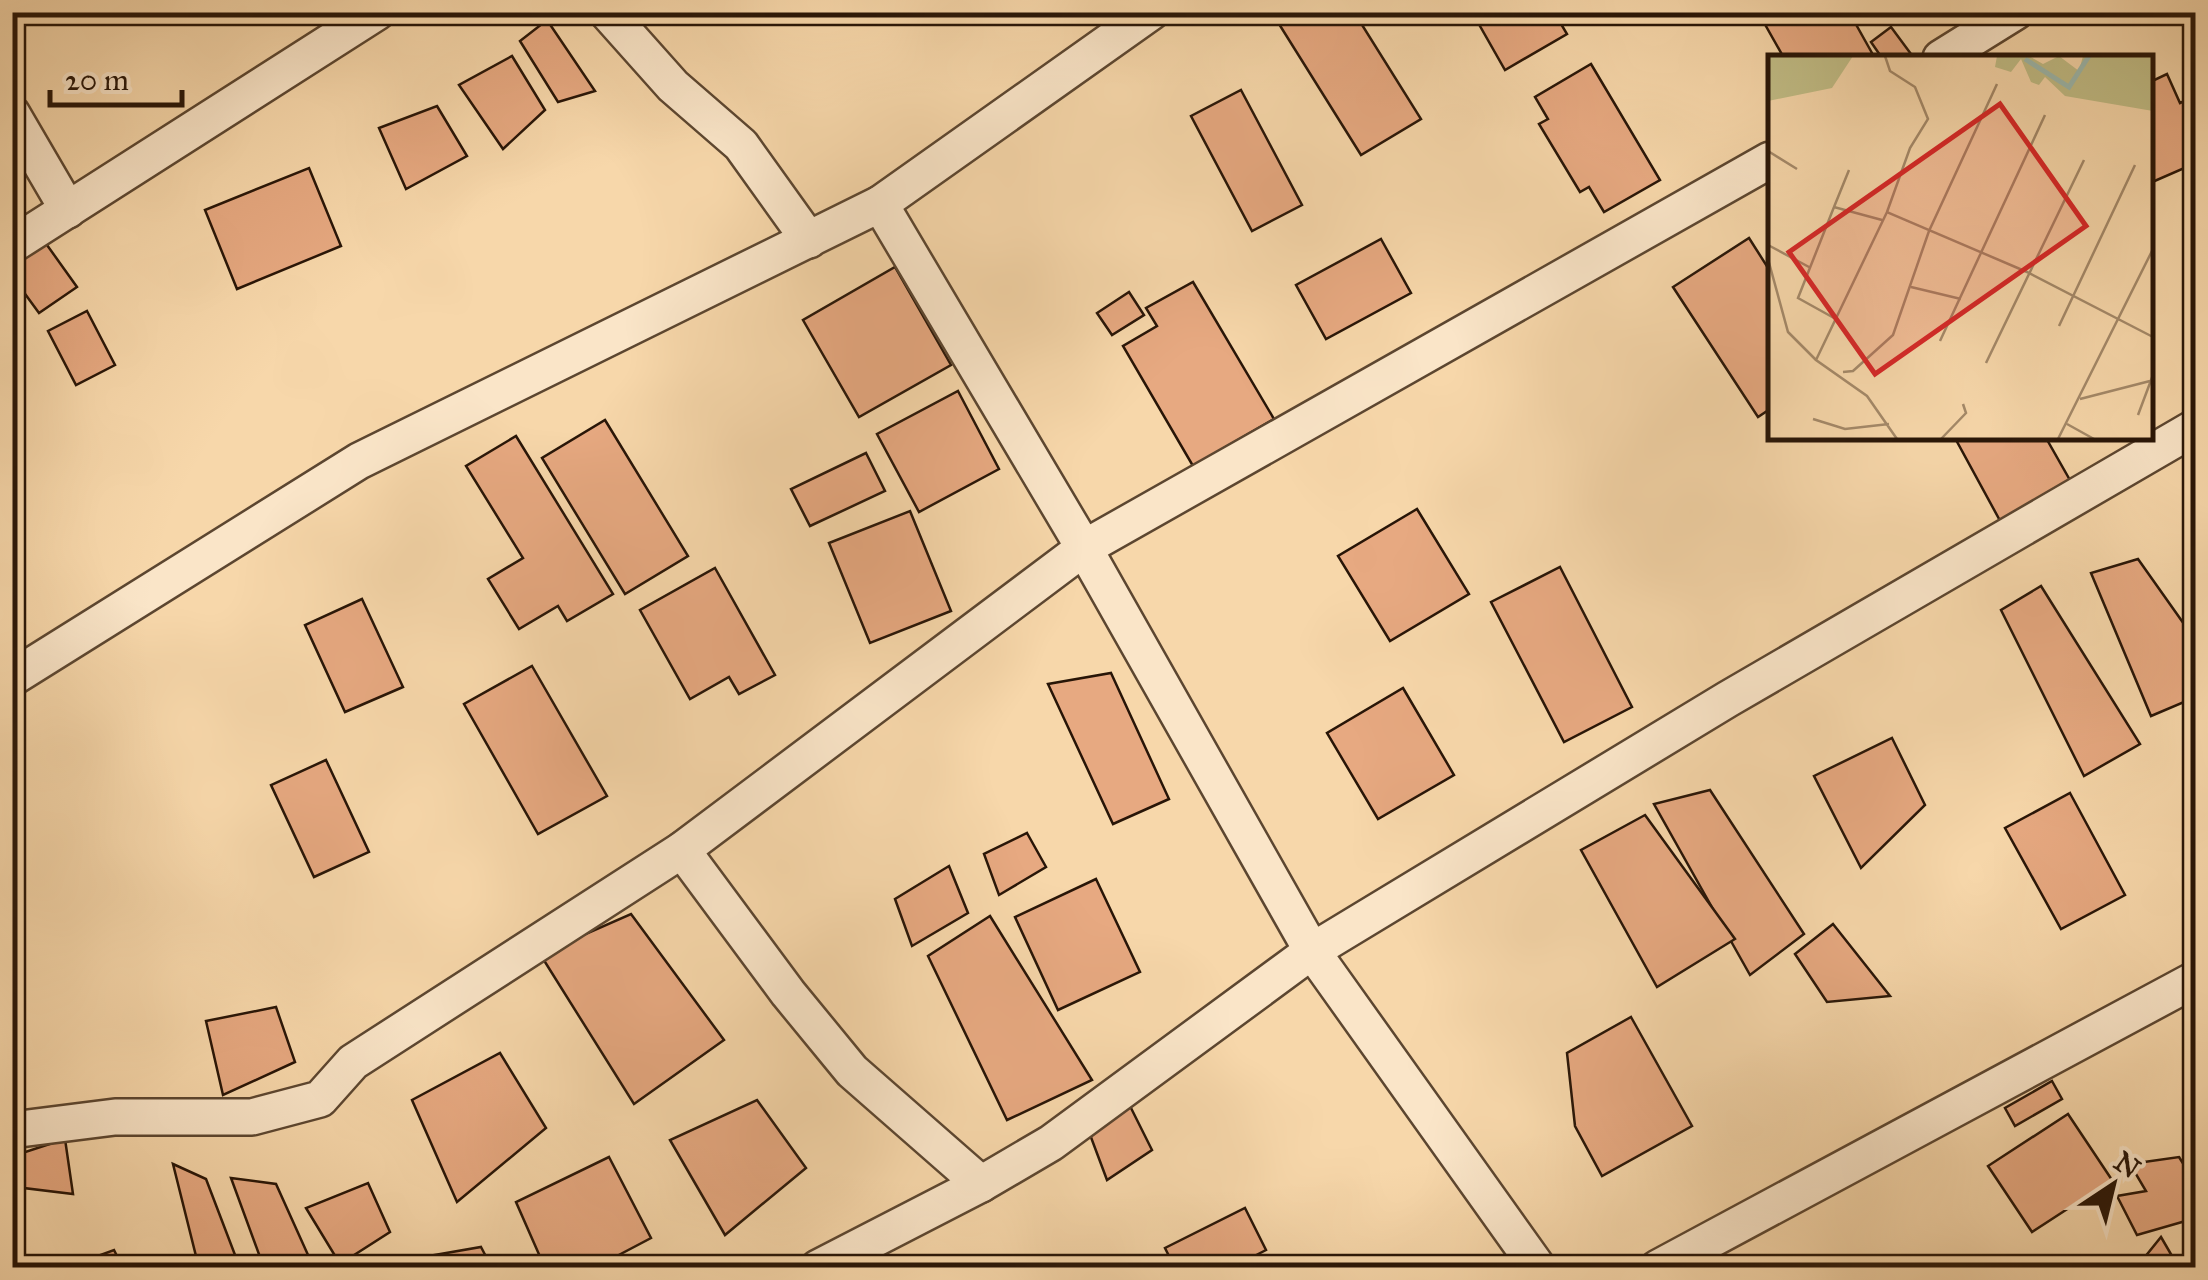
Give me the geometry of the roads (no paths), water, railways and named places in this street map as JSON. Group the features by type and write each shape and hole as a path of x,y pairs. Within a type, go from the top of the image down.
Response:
{"street":[{"path":"12,244 377,12"},
{"path":"608,12 673,86 741,145 809,240"},
{"path":"12,678 360,461 880,204 1151,12"},
{"path":"1946,55 2015,12"},
{"path":"12,114 68,210"},
{"path":"12,1130 115,1116 252,1117 320,1099 353,1062 682,850 1084,548 1768,161"},
{"path":"880,204 1084,548 1312,951 1538,1268"},
{"path":"818,1268 981,1184 1051,1143 1312,951 1728,699 2196,427"},
{"path":"682,850 788,993 852,1070 981,1184"},
{"path":"1658,1268 2196,979"}]}
